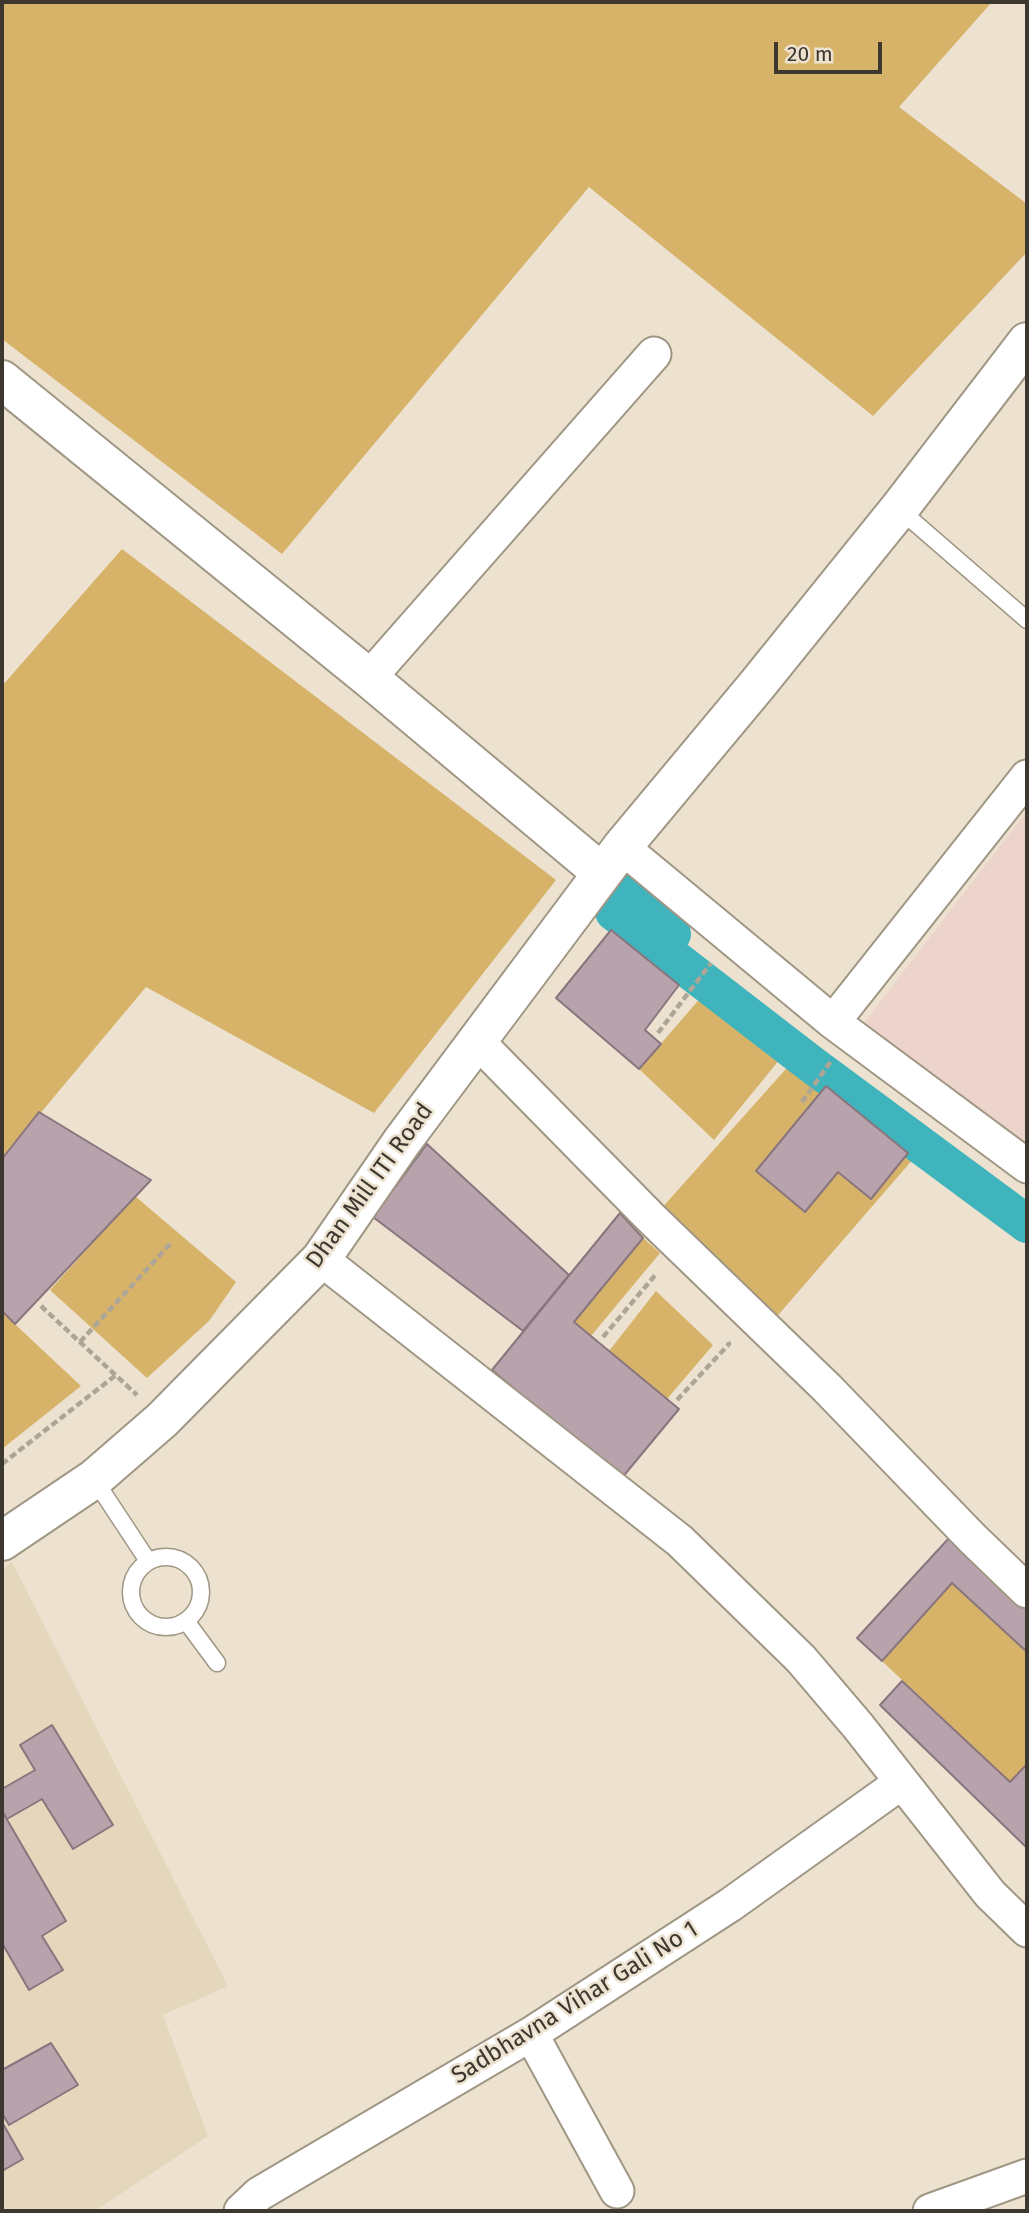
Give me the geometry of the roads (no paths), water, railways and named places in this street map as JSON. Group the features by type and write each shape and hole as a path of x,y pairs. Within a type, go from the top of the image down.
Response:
{"main road":[{"name":"Dhan Mill ITI Road","path":"2,1541 94,1479 162,1420 321,1259 403,1140 612,860 899,509 1027,342"},
{"path":"2,380 369,678 612,860"}],"street":[{"path":"369,678 654,354"},
{"path":"833,1022 1027,777"},
{"path":"612,860 1027,1166"},
{"path":"477,1041 827,1388 1027,1591"},
{"path":"321,1259 680,1541 801,1659 990,1894 1027,1930"},
{"name":"Sadbhavna Vihar Gali No 1","path":"241,2211 259,2194 531,2034 730,1905 902,1782"},
{"path":"531,2034 617,2191"},
{"path":"930,2211 1027,2176"}],"lane":[{"path":"899,509 1027,620"},
{"path":"94,1479 148,1561"},
{"path":"160,1557 183,1560 199,1578 200,1602 186,1621 165,1628 144,1620 137,1611 132,1601 134,1578 148,1561 160,1557"},
{"path":"186,1621 217,1663"}],"waterway":[{"path":"631,886 647,914 672,934"},
{"path":"614,912 811,1064 1027,1224"}]}
